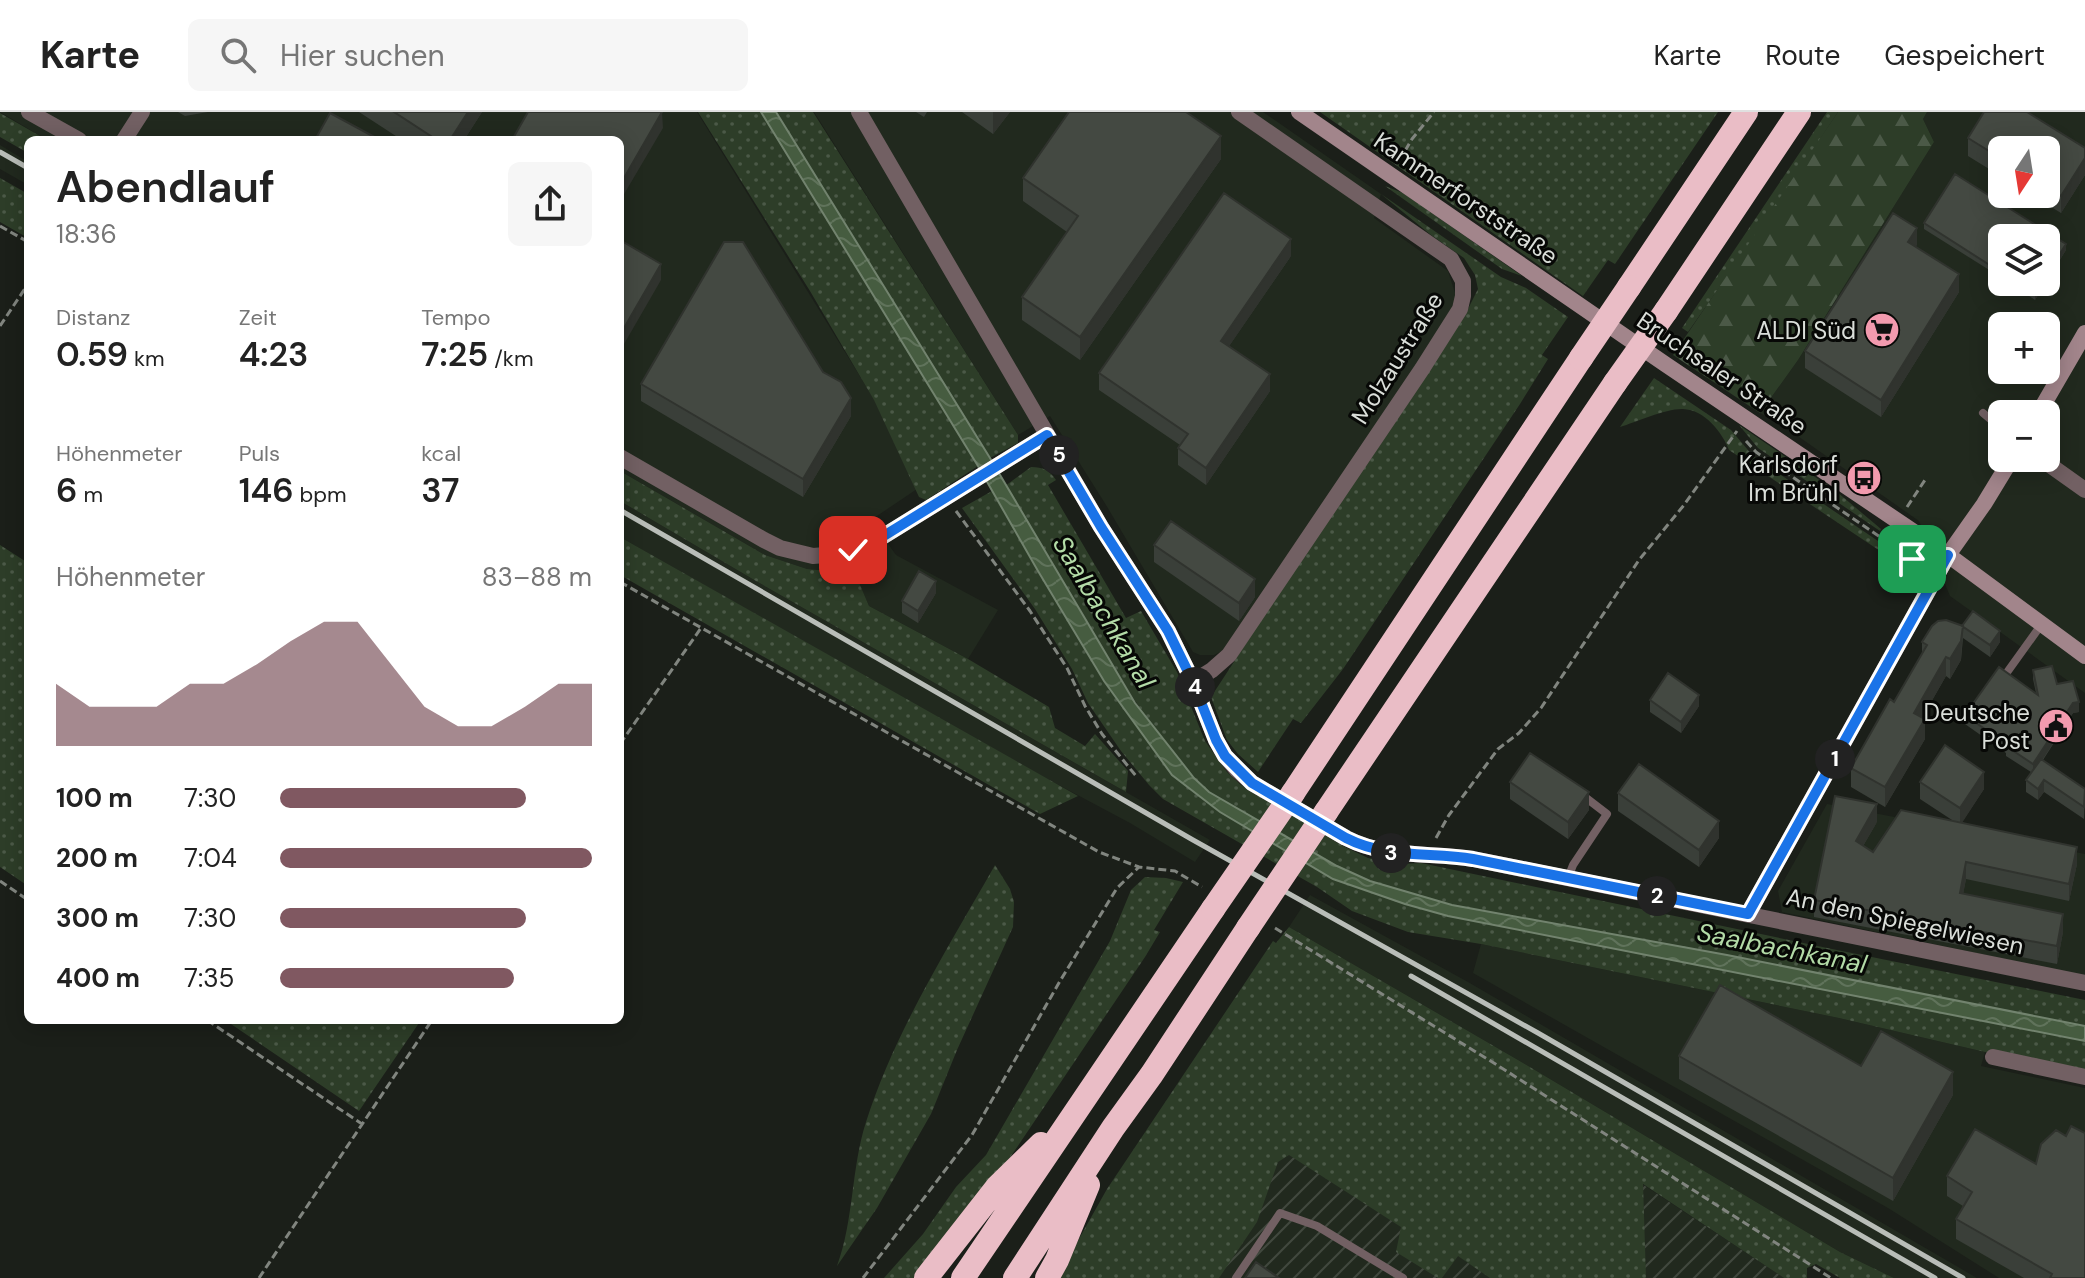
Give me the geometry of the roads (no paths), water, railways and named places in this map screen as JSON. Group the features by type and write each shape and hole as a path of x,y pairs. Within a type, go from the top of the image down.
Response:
{"highway":[{"path":"963,1278 1213,909 1295,801 1581,358 1746,112"},
{"path":"1015,1278 1113,1128 1257,925 1326,812 1799,112"},
{"path":"926,1278 998,1186 1078,1109"},
{"path":"1047,1278 1113,1128"}],"street":[{"path":"29,112 72,136"},
{"path":"127,136 142,112"},
{"path":"859,112 1101,527 1168,631 1225,756 1252,783 1295,801"},
{"name":"Molzaustraße","path":"1193,682 1229,655 1422,369 1460,309 1463,296 1463,281 1451,259 1239,112"},
{"name":"Kammerforststraße","path":"1299,112 1567,296"},
{"name":"Bruchsaler Straße","path":"1567,296 1948,555 2085,656"},
{"path":"2046,400 2085,333"},
{"path":"624,459 764,540 780,548 813,556 838,554 874,542 1047,435"},
{"path":"1748,914 1948,555 2003,472"},
{"path":"2060,472 2085,490"},
{"name":"An den Spiegelwiesen","path":"1295,801 1362,847 1403,855 1450,855 2085,983"},
{"path":"1993,1057 2085,1077"}],"lane":[{"path":"1983,413 1988,417"},
{"path":"2008,671 2041,625"},
{"path":"1568,878 1573,865 1607,814 1570,786"},
{"path":"1236,1278 1280,1213 1317,1226 1403,1278"}],"water":[{"path":"761,112 776,112 990,458 1135,703 1194,778 1209,792 1337,866 1370,881 1452,905 1727,955 2085,1026 2085,1041 1448,916 1333,879 1220,812 1172,775 1104,681 978,466"}],"railway":[{"path":"0,152 24,166"},
{"path":"624,512 1963,1278"},
{"path":"1411,976 1935,1278"}],"place":[{"name":"ALDI Süd","path":"1882,330"},
{"name":"Karlsdorf Im Brühl","path":"1864,478"},
{"name":"Deutsche Post","path":"2056,726"}],"water label":[{"name":"Saalbachkanal","path":"1104,612"},
{"name":"Saalbachkanal","path":"1782,948"}]}
